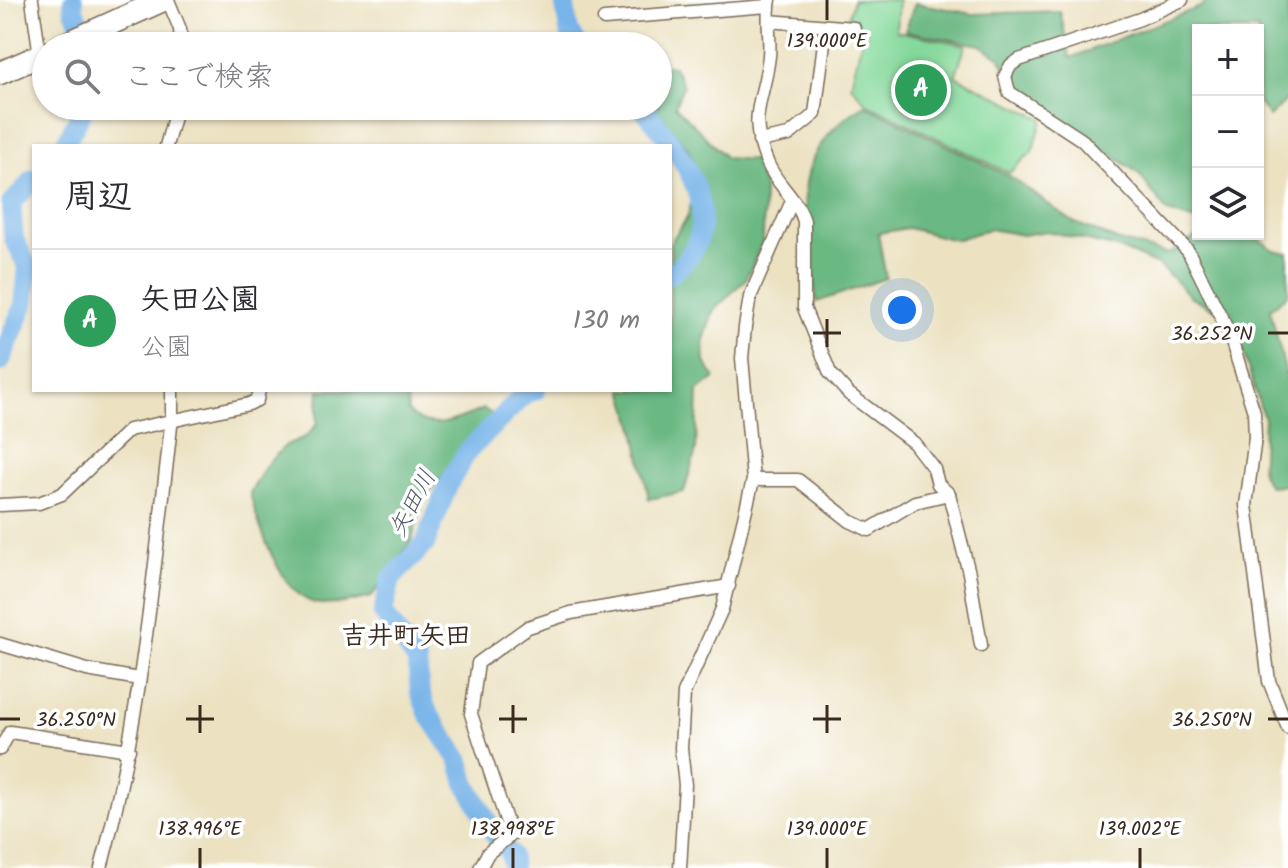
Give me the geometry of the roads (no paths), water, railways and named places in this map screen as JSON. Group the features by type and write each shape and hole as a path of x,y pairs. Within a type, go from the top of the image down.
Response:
{"highway":[{"path":"91,32 166,0"},
{"path":"0,73 32,59"}],"street":[{"path":"32,0 43,32"},
{"path":"166,0 180,32"},
{"path":"1182,0 1140,19 1019,60 1011,65 1005,76 1006,85 1009,92 1028,106 1082,140 1188,251 1229,333 1254,412 1255,438 1248,470 1246,505 1269,681 1288,728"},
{"path":"604,19 769,3 768,61 755,119 759,141 775,180 804,221 804,308 830,373 849,394 914,443 934,469 938,484 949,494 969,573 981,645"},
{"path":"769,21 854,28"},
{"path":"759,141 789,135 815,114 826,27"},
{"path":"167,144 173,120"},
{"path":"680,868 685,785 681,748 684,693 729,586 753,480 742,358 750,297 792,201"},
{"path":"101,868 129,750 172,418 172,392"},
{"path":"0,505 39,503 62,494 129,430 172,418 249,404 257,400 259,392"},
{"path":"753,480 798,480 850,521 869,530 915,502 949,494"},
{"path":"480,868 488,853 511,835 471,714 478,663 528,627 557,618 729,586"},
{"path":"0,644 87,670 139,679"},
{"path":"0,749 10,732 129,750"}],"waterway":[{"path":"73,0 74,11 86,32"},
{"name":"矢田川","path":"564,0 570,32"},
{"path":"65,144 78,120"},
{"name":"矢田川","path":"653,120 672,144"},
{"name":"矢田川","path":"672,144 696,188 701,211 700,233 690,255 672,272"},
{"path":"0,362 24,305 28,268 14,239 11,204 32,181"},
{"name":"矢田川","path":"512,868 510,853 496,837 466,783 460,761 428,713 420,692 417,661 383,613 391,579 425,544 449,483 468,451 530,392"}],"place":[{"name":"矢田公園","path":"921,90"}],"district":[{"name":"吉井町矢田","path":"406,635"}]}
